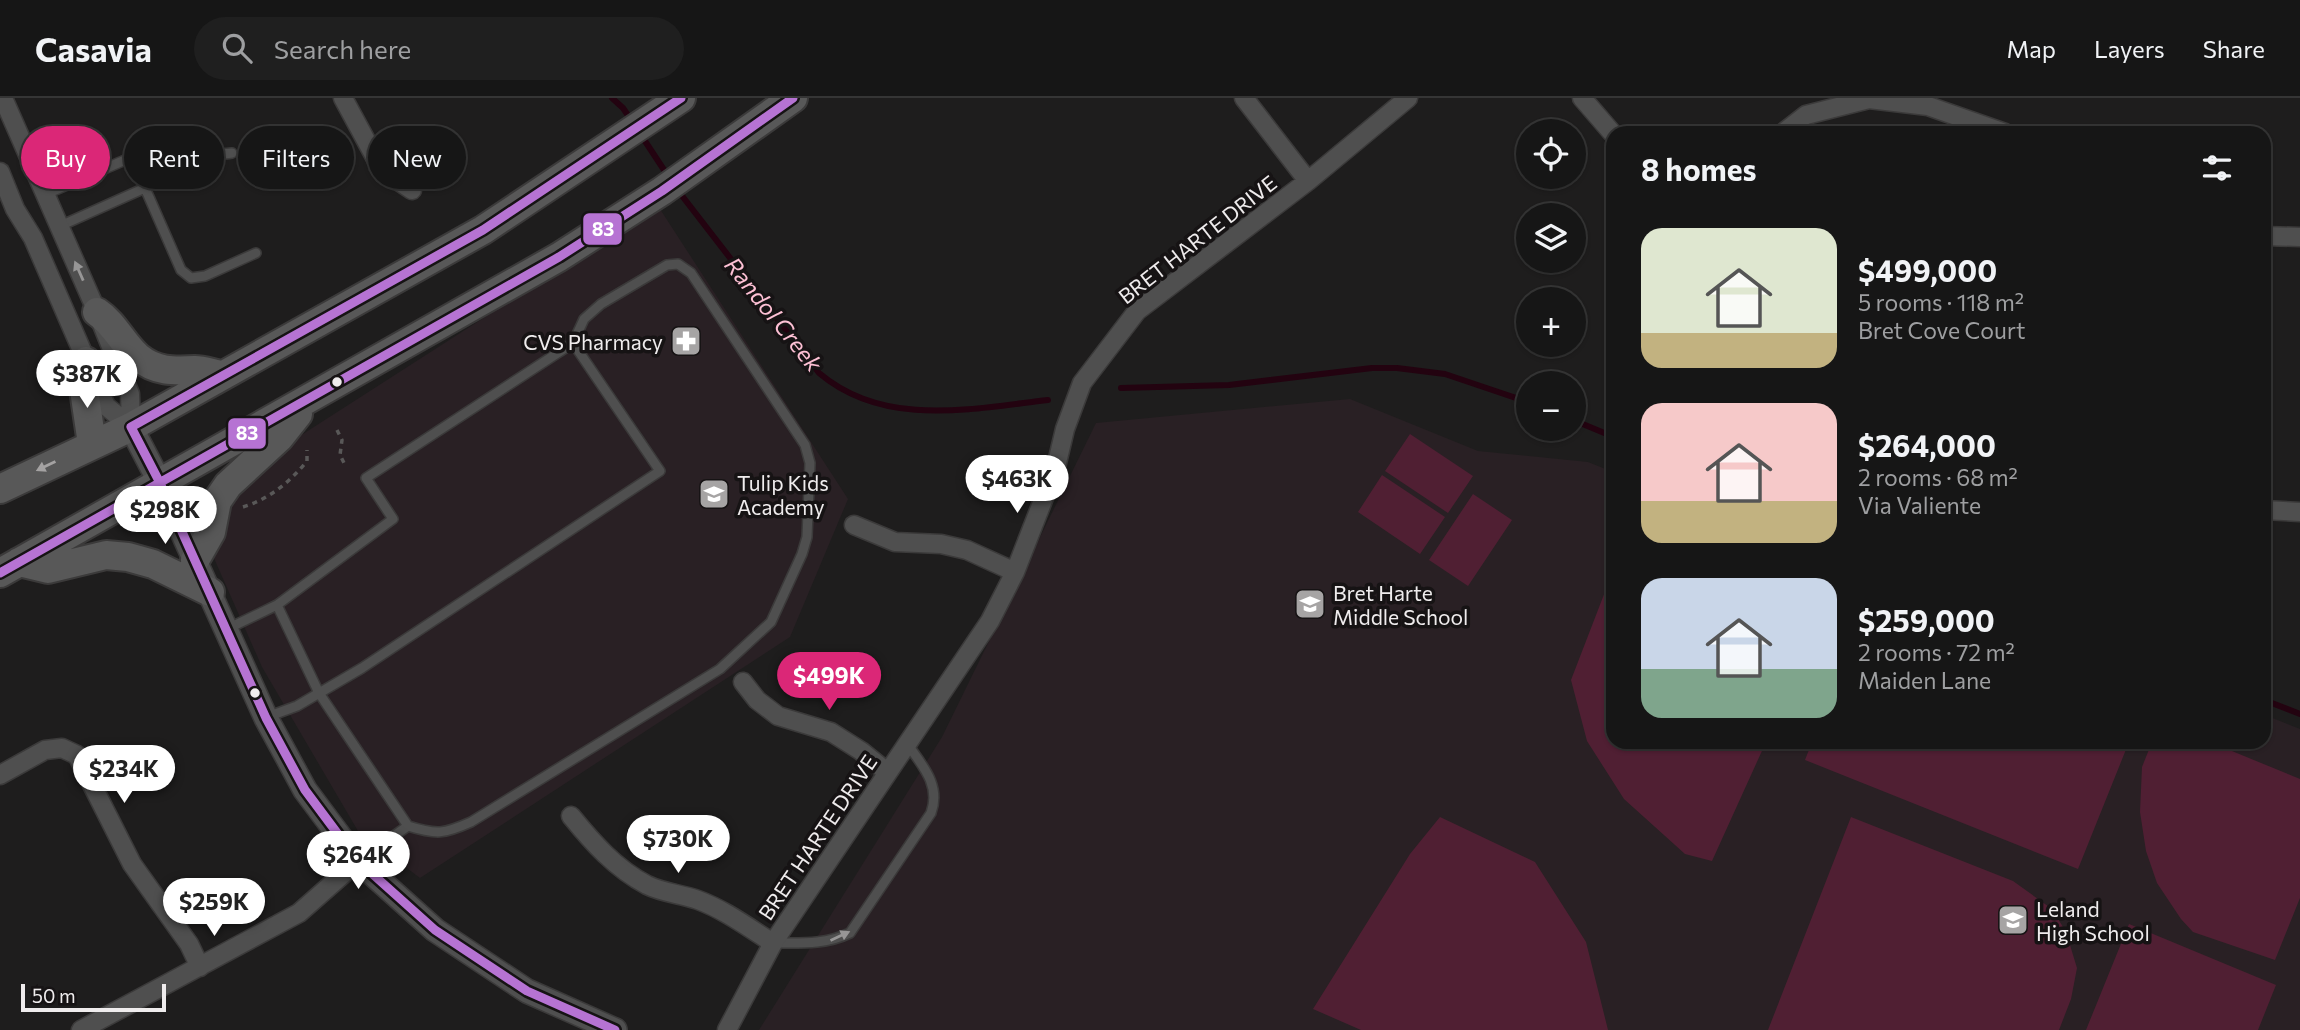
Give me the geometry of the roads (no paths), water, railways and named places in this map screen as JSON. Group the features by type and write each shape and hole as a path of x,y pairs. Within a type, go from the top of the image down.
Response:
{"main road":[{"path":"0,489 131,427 483,230 681,98"},
{"path":"10,568 559,257 662,191 793,98"},
{"path":"97,312 109,320 128,347 148,364 173,371 196,370 222,375"},
{"path":"86,361 83,383 92,444"},
{"path":"195,560 211,532 217,501 228,485 279,438 308,400"},
{"path":"10,568 48,569 106,555 128,557 153,564 210,592"}],"street":[{"path":"343,98 382,170 412,190"},
{"path":"1244,98 1308,181"},
{"name":"BRET HARTE DRIVE","path":"727,1030 774,943 990,621 1016,572 1056,467 1065,429 1082,383 1137,311 1308,181 1408,98"},
{"path":"1582,98 1606,126"},
{"path":"1792,126 1806,115 1869,99 1928,106 1985,126"},
{"path":"4,103 60,226 130,394 131,427"},
{"path":"0,172 8,212 33,238 106,406 131,427 160,483 266,718 305,790 358,861 435,930 527,991 615,1030"},
{"path":"2271,236 2300,237"},
{"path":"2271,510 2300,512"},
{"path":"854,525 895,542 941,544 967,550 1016,572"},
{"path":"743,682 757,700 778,716 831,732 887,772"},
{"path":"0,775 45,750 62,748 76,755 132,864 189,944 200,967"},
{"path":"571,816 594,845 615,865 648,886 699,900 726,913 774,943"},
{"path":"81,1030 299,913 358,861"}],"lane":[{"path":"46,194 153,148 171,144 187,145 218,155 232,153"},
{"path":"60,226 145,188 181,270 191,278 205,276 256,253"},
{"path":"227,629 277,605 393,519 366,478 573,342 584,319 612,297 667,265 678,264 691,273 805,444 810,463 807,537 771,622 720,669 471,822 447,833 432,833 408,826 319,693 277,605"},
{"path":"266,718 297,706 452,611 660,471 573,342"},
{"path":"774,943 821,942 850,933 931,813 935,802 928,772 908,745"},
{"path":"358,861 408,826"}],"waterway":[{"name":"Randol Creek","path":"612,98 633,123"},
{"name":"Randol Creek","path":"641,135 668,176"},
{"name":"Randol Creek","path":"676,188 819,373 844,390 871,402 899,408 929,410 958,410 1048,400"},
{"name":"Randol Creek","path":"1121,388 1229,385 1372,368 1397,368 1445,374 1516,398"},
{"name":"Randol Creek","path":"1586,425 1606,434"},
{"name":"Randol Creek","path":"2271,703 2300,714"}],"place":[{"name":"CVS Pharmacy","path":"686,341"},
{"name":"Tulip Kids Academy","path":"714,494"},
{"name":"Bret Harte Middle School","path":"1310,604"},
{"name":"Leland High School","path":"2013,920"}]}
